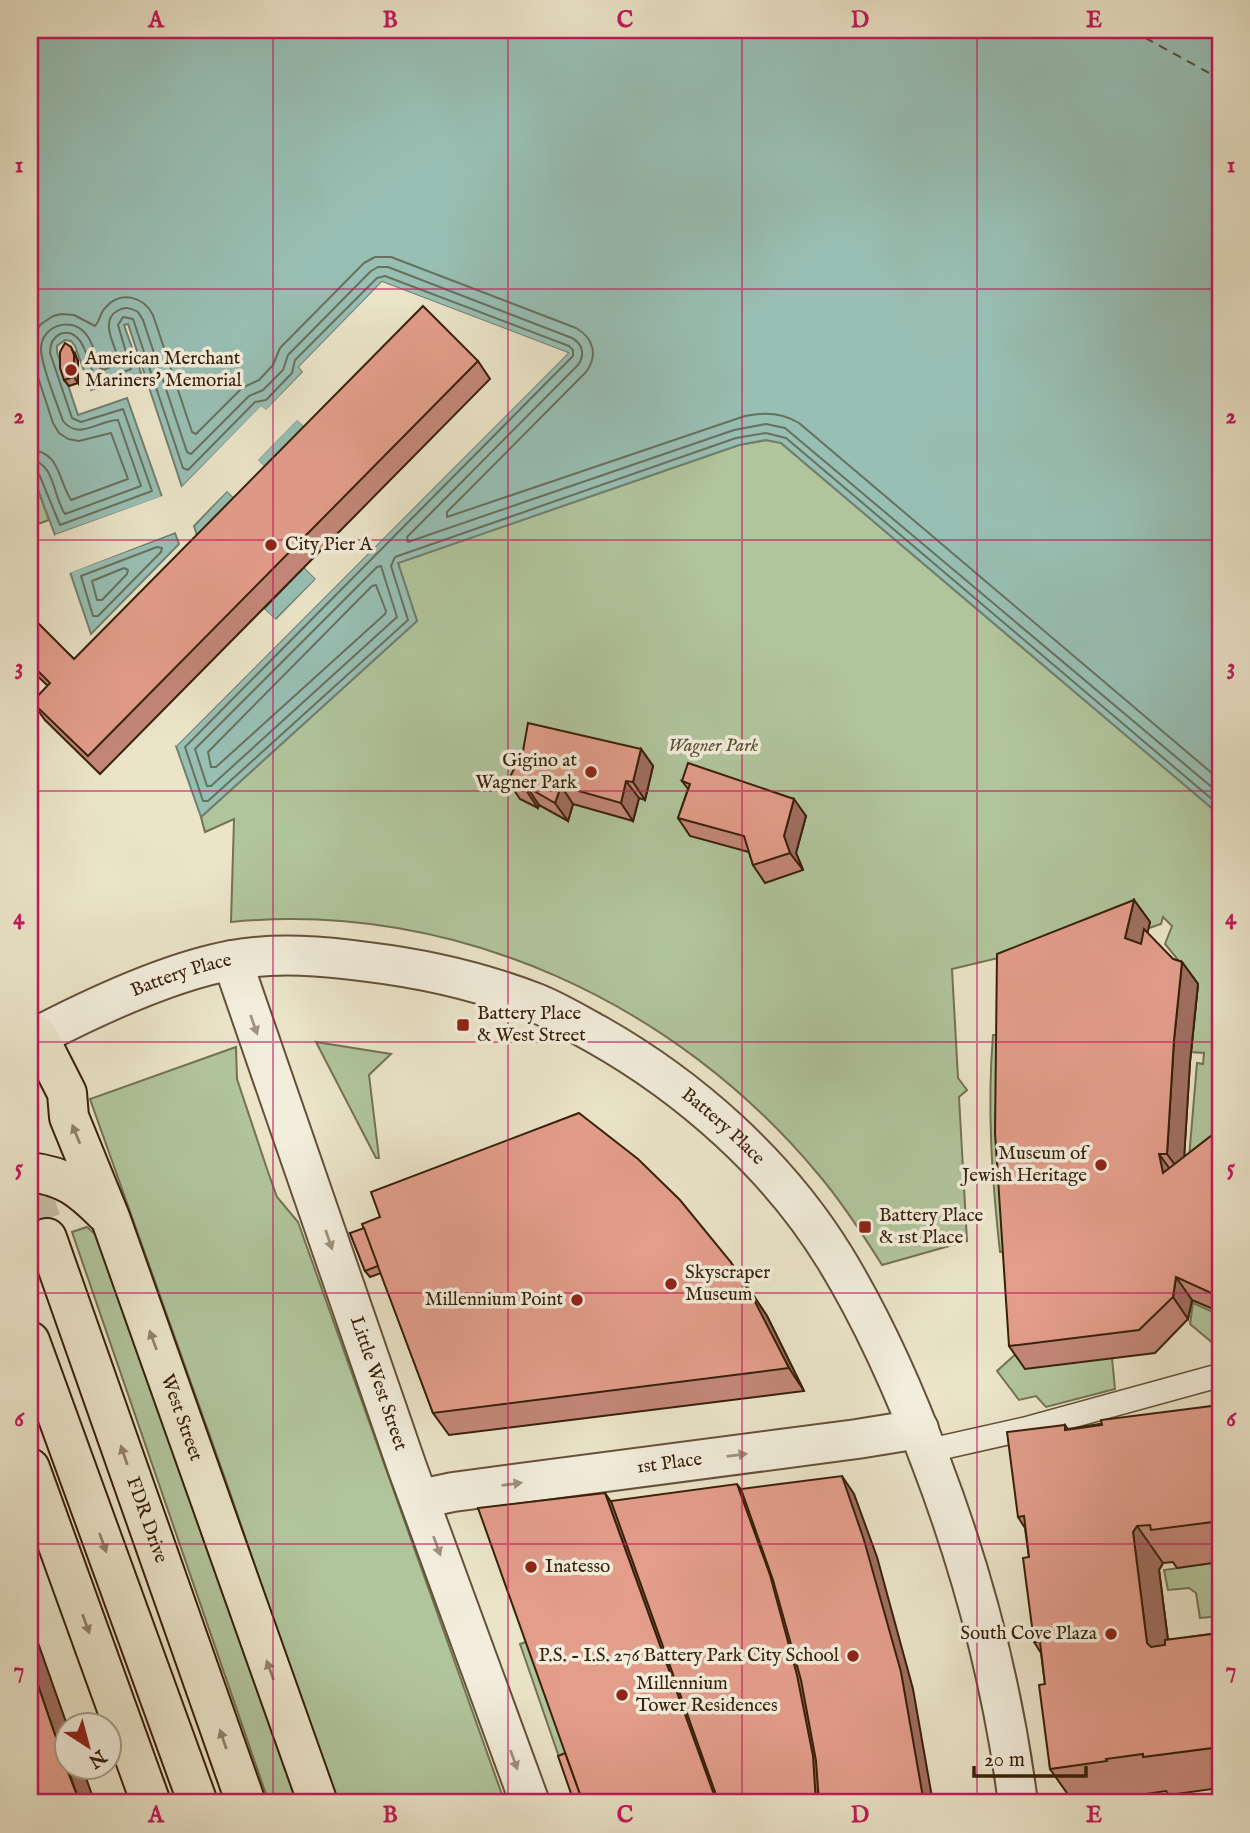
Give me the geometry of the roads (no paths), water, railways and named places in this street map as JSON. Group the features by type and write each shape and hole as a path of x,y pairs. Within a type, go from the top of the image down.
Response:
{"main road":[{"name":"West Street","path":"34,1038 67,1093 69,1117 111,1220 318,1803"},
{"path":"30,1172 63,1179 79,1189 111,1220"},
{"name":"FDR Drive","path":"47,1238 246,1803"},
{"path":"30,1341 198,1803"},
{"path":"30,1468 151,1803"}],"street":[{"name":"Battery Place","path":"34,1038 89,1010 165,981 232,960 262,956 343,958 460,978 539,1005 623,1049 701,1106 774,1178 826,1245 891,1363 923,1440 977,1599 1012,1757 1018,1803"},
{"name":"Little West Street","path":"232,960 420,1499 530,1803"},
{"name":"1st Place","path":"420,1499 453,1492 857,1439 923,1440"}],"lane":[{"name":"1st Place","path":"923,1440 1025,1429 1220,1377"}],"water":[{"path":"30,30 1220,30 1220,815 781,443 766,440 739,445 398,563 417,621 201,817 176,746 568,353 382,282 299,367 303,372 266,411 261,407 182,487 128,324 124,325 141,373 91,390 75,346 71,341 65,340 57,346 57,352 78,415 127,398 162,497 55,535 30,468"},
{"path":"297,419 320,441 279,481 257,460"},
{"path":"227,491 249,512 202,551 194,526"},
{"path":"175,533 179,544 91,634 70,572"},
{"path":"304,567 316,579 275,620 264,609"}],"tunnel":[{"path":"30,1184 47,1238"}],"place":[{"name":"American Merchant Mariners' Memorial","path":"71,370"},
{"name":"City Pier A","path":"271,545"},
{"name":"Gigino at Wagner Park","path":"591,772"},
{"name":"Battery Place & West Street","path":"463,1025"},
{"name":"Museum of Jewish Heritage","path":"1101,1165"},
{"name":"Battery Place & 1st Place","path":"865,1227"},
{"name":"Skyscraper Museum","path":"671,1284"},
{"name":"Millennium Point","path":"577,1300"},
{"name":"Inatesso","path":"531,1567"},
{"name":"South Cove Plaza","path":"1111,1634"},
{"name":"P.S. - I.S. 276 Battery Park City School","path":"853,1656"},
{"name":"Millennium Tower Residences","path":"622,1695"}],"park label":[{"name":"Wagner Park","path":"713,746"}]}
